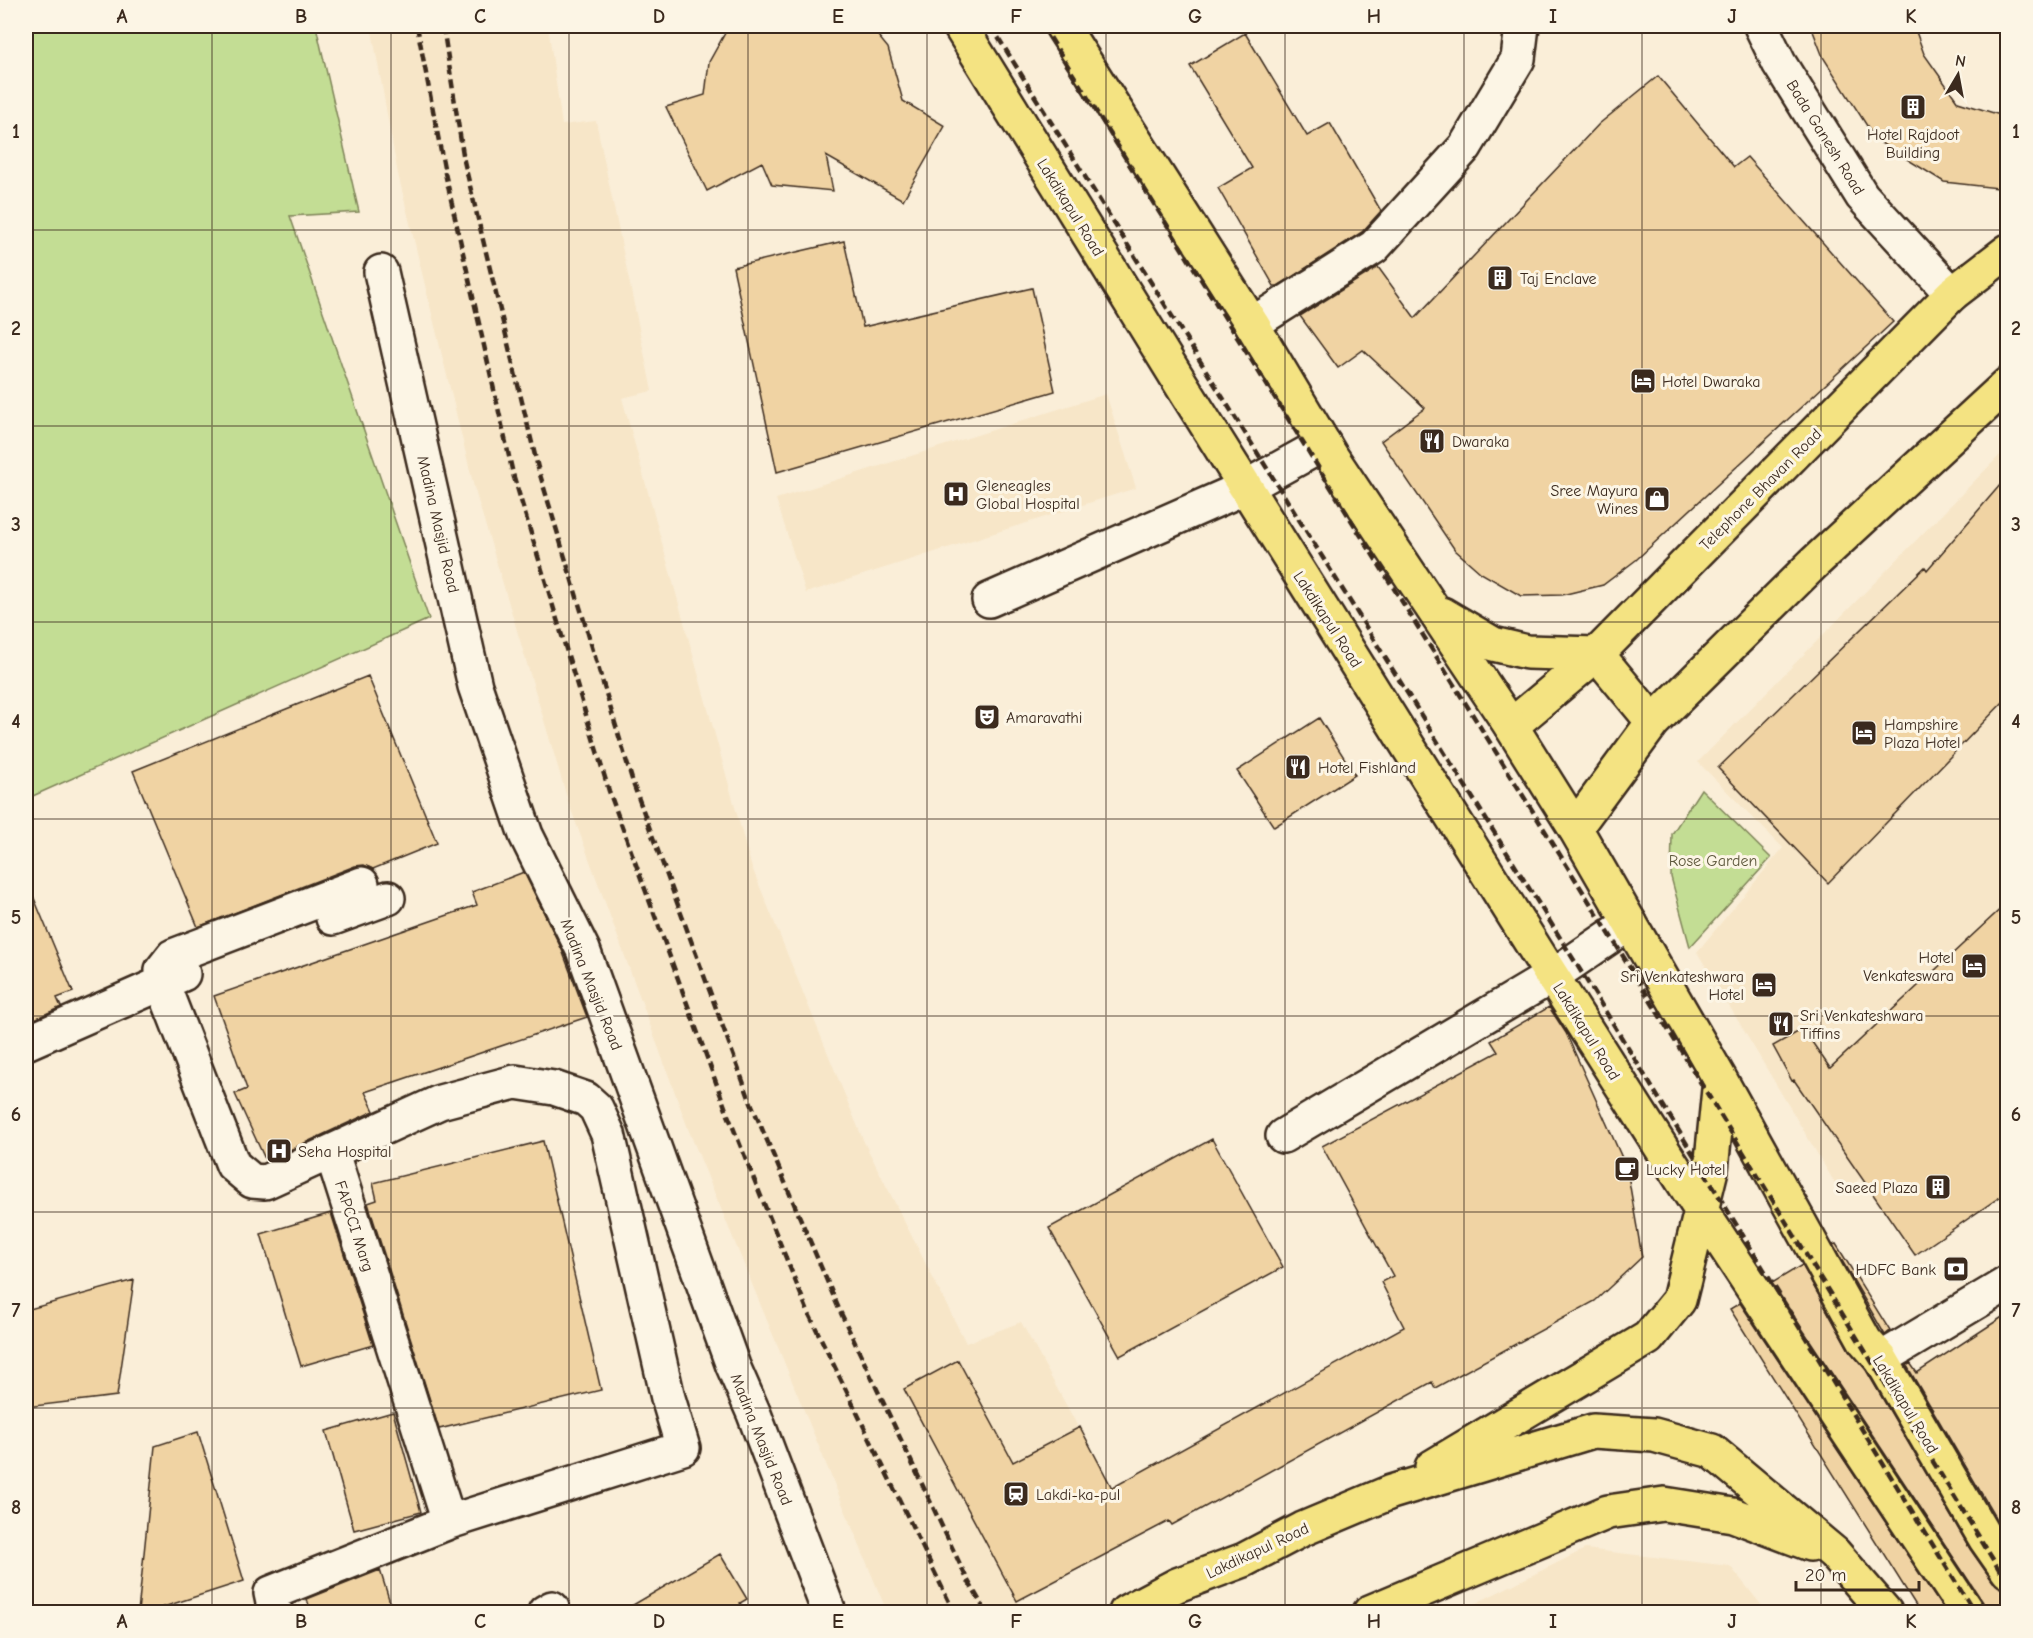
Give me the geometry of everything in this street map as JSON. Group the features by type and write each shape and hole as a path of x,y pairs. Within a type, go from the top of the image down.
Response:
{"main road":[{"name":"Lakdikapul Road","path":"960,26 1245,487 1552,976 1701,1210 1966,1612"},
{"name":"Lakdikapul Road","path":"1062,26 1252,324 1324,444 1511,726 1575,828 1720,1079 1865,1341 1881,1359 1985,1538 2007,1571"},
{"name":"Telephone Bhavan Road","path":"1511,726 1597,654 1952,294 2007,250"},
{"path":"1575,828 1653,722 1813,564 2007,384"},
{"path":"1431,606 1493,644 1527,652 1597,654 1653,722"},
{"name":"Lakdikapul Road","path":"1391,1492 1648,1338 1679,1300 1711,1170 1720,1079"},
{"name":"Lakdikapul Road","path":"1138,1606 1177,1585 1244,1560 1303,1529 1391,1492 1593,1431 1654,1435 1712,1451 1834,1553 1885,1612"},
{"name":"Lakdikapul Road","path":"1370,1612 1608,1512 1664,1504 1733,1515 1834,1553"}],"street":[{"path":"1252,324 1374,248 1457,156 1518,59 1522,26"},
{"name":"Bada Ganesh Road","path":"1761,26 1779,63 1862,196 1952,294"},
{"name":"Madina Masjid Road","path":"381,272 476,686 526,835 583,950 733,1366 754,1414 829,1612"},
{"path":"989,600 1245,487 1324,444"},
{"path":"26,1043 375,891"},
{"path":"1283,1136 1552,976 1630,923"},
{"path":"162,983 233,1165 252,1181 265,1182 332,1154 440,1102 514,1082 554,1088 586,1099 596,1108 608,1134 668,1398 683,1448 449,1522 271,1593 275,1612"},
{"name":"FAPCCI Marg","path":"332,1154 449,1522"},
{"path":"1881,1359 2007,1283"}],"shaded area":[{"path":"371,26 548,26 562,125 596,121 652,391 622,398 751,865 864,1142 966,1343 1021,1322 1138,1537 1018,1601 1025,1612 887,1612 689,1131 569,804 474,487 398,174"},
{"name":"Gleneagles Global Hospital","path":"1106,394 1136,488 806,593 776,499"},
{"path":"2007,448 2007,1043 1842,1195 1697,952 1783,848 1698,762"},
{"path":"1585,1549 1730,1566 1767,1612 1458,1612"}],"green space":[{"path":"26,26 316,26 359,212 290,216 429,619 26,799"},
{"name":"Rose Garden","path":"1701,789 1771,858 1690,947 1671,877 1672,834"}],"building":[{"path":"729,26 870,26 888,48 903,101 945,126 903,200 826,156 833,191 772,185 762,162 707,191 666,107 705,95 709,62"},
{"name":"Hotel Rajdoot Building","path":"1811,26 1914,26 1924,54 1958,102 2007,117 2007,189 1944,182 1876,140 1823,57"},
{"path":"1245,33 1307,136 1330,123 1381,211 1362,232 1278,286 1274,286 1218,188 1252,168 1190,66"},
{"name":"Hotel Dwaraka","path":"1658,76 1734,167 1747,157 1893,322 1636,560 1603,585 1562,595 1521,596 1481,573 1455,550 1381,441 1425,408 1363,350 1338,368 1300,316 1378,267 1415,318 1599,124"},
{"path":"844,241 863,327 1032,288 1055,391 777,472 733,267"},
{"name":"Hampshire Plaza Hotel","path":"2007,477 2007,698 1828,883 1718,768 1925,567 1927,570"},
{"path":"368,676 437,843 373,869 364,865 355,866 198,927 133,771"},
{"path":"1319,718 1355,775 1274,827 1237,771"},
{"path":"524,872 562,950 587,1017 365,1092 374,1111 266,1161 235,1094 247,1089 214,996 477,905 472,892"},
{"path":"26,879 73,992 57,998 61,1007 26,1023"},
{"path":"2007,903 2007,1192 1915,1255 1794,1080 1792,1081 1773,1046 1803,1029 1830,1068"},
{"path":"1549,1007 1566,1033 1627,1169 1642,1257 1595,1301 1435,1388 1432,1382 1172,1525 1169,1521 1017,1601 904,1389 958,1360 1013,1462 1080,1427 1112,1488 1404,1327 1381,1282 1393,1276 1322,1146 1498,1052 1491,1041"},
{"path":"1212,1139 1283,1267 1120,1356 1049,1228"},
{"path":"543,1141 601,1390 439,1429 368,1203 377,1200 373,1183"},
{"path":"331,1213 373,1345 301,1366 261,1234"},
{"path":"1836,1244 1890,1331 1885,1335 1833,1245"},
{"path":"1802,1265 1849,1350 1866,1370 1970,1549 1993,1582 2007,1589 2007,1612 1985,1612 1983,1602 1772,1283"},
{"path":"134,1280 117,1396 26,1407 26,1310"},
{"path":"1740,1303 1945,1612 1920,1612 1730,1309"},
{"path":"2007,1314 2007,1537 1907,1366 1910,1363 1917,1373"},
{"path":"393,1412 421,1512 354,1530 326,1431"},
{"path":"198,1432 244,1581 148,1612 138,1612 155,1446"},
{"path":"720,1554 747,1599 740,1603 746,1612 621,1612"},
{"path":"380,1570 393,1612 311,1612 307,1599"}],"railway":[{"path":"417,26 445,173 513,474 609,791 728,1115 808,1312 954,1612"},
{"path":"443,26 464,161 538,468 634,786 751,1103 839,1309 967,1579 986,1612"},
{"path":"991,26 1577,965 1974,1612"},
{"path":"1043,26 1615,943 2008,1584"}],"place":[{"name":"Hotel Rajdoot Building","path":"1913,107"},
{"name":"Taj Enclave","path":"1500,278"},
{"name":"Hotel Dwaraka","path":"1643,381"},
{"name":"Dwaraka","path":"1432,441"},
{"name":"Gleneagles Global Hospital","path":"956,494"},
{"name":"Sree Mayura Wines","path":"1657,499"},
{"name":"Amaravathi","path":"987,717"},
{"name":"Hampshire Plaza Hotel","path":"1864,733"},
{"name":"Hotel Fishland","path":"1298,767"},
{"name":"Hotel Venkateswara","path":"1974,966"},
{"name":"Sri Venkateshwara Hotel","path":"1764,985"},
{"name":"Sri Venkateshwara Tiffins","path":"1781,1024"},
{"name":"Seha Hospital","path":"279,1151"},
{"name":"Lucky Hotel","path":"1627,1169"},
{"name":"Saeed Plaza","path":"1938,1187"},
{"name":"HDFC Bank","path":"1956,1269"},
{"name":"Lakdi-ka-pul","path":"1016,1494"}]}
